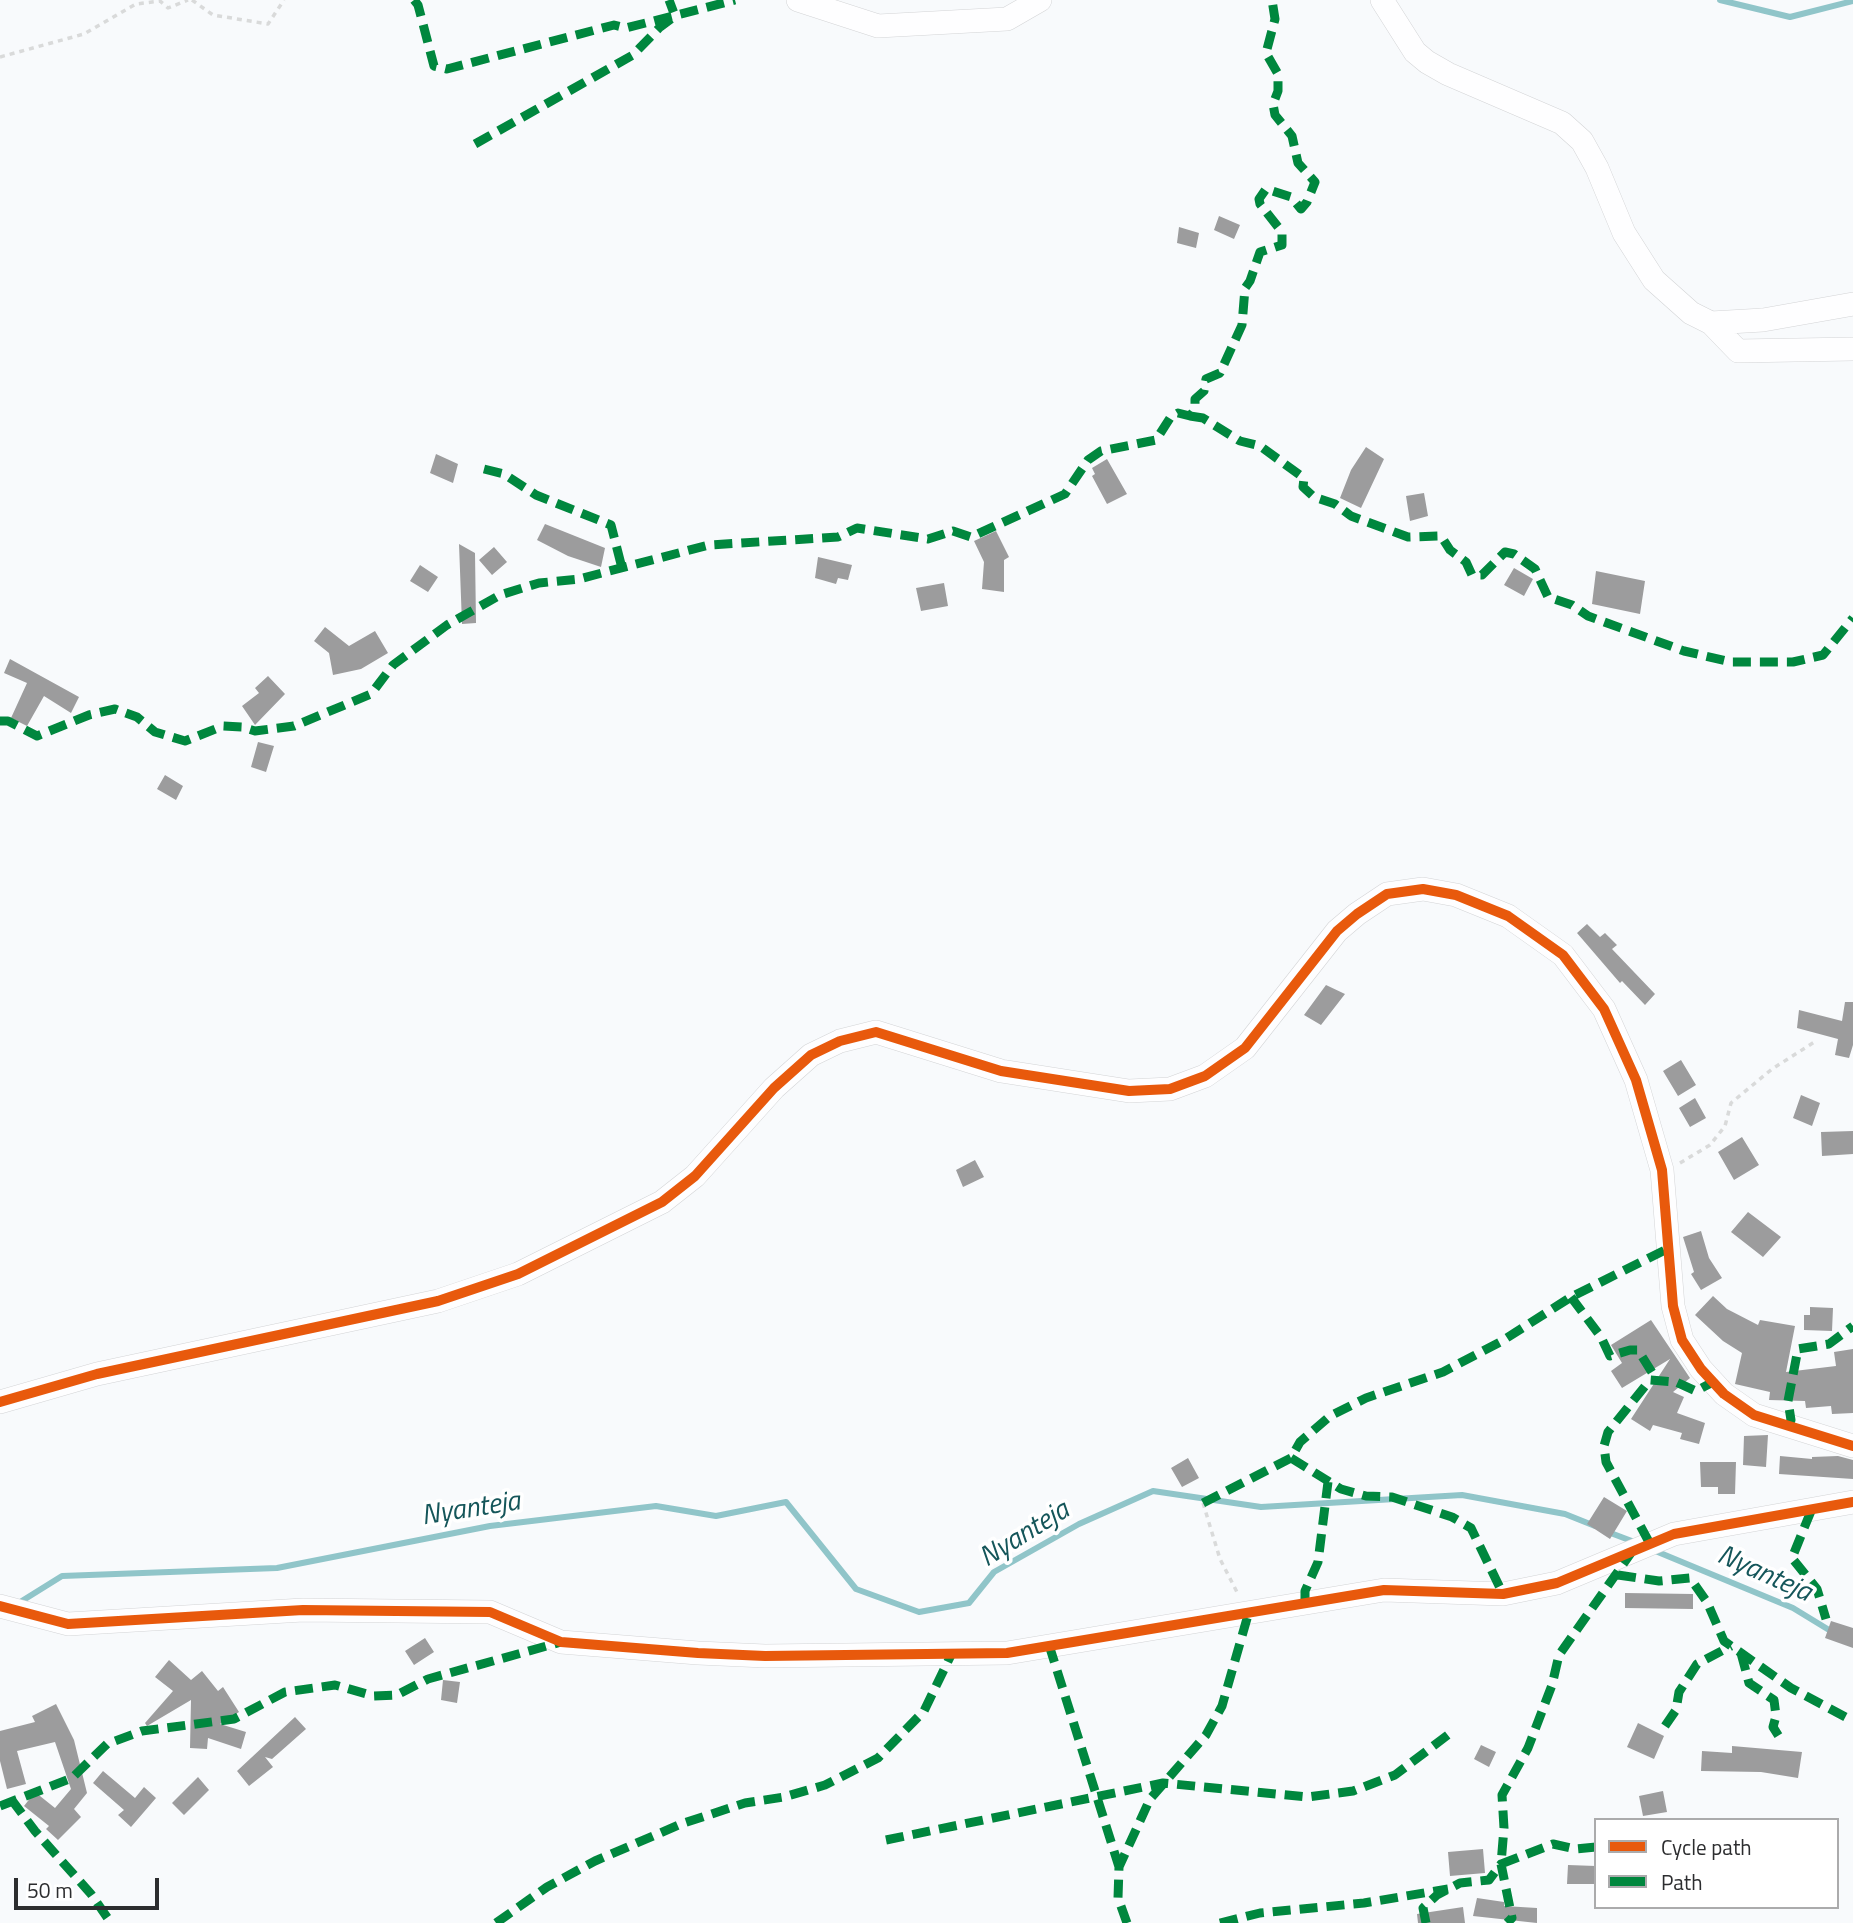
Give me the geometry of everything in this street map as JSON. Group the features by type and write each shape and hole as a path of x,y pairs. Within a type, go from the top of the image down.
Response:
{"street":[{"path":"798,0 878,26 1007,19 1041,0"},
{"path":"1382,0 1415,52 1427,62 1448,74 1562,123 1581,141 1597,167 1623,233 1654,280 1691,313 1711,323 1738,351 1853,349"},
{"path":"1711,323 1763,320 1853,304"},
{"path":"0,1402 97,1374 438,1301 518,1274 662,1202 695,1176 774,1088 811,1055 840,1041 876,1032 1002,1071 1129,1091 1170,1089 1205,1076 1245,1048 1337,931 1357,914 1387,894 1423,889 1456,895 1508,916 1563,955 1604,1009 1636,1080 1662,1170 1673,1306 1682,1340 1701,1369 1724,1394 1754,1415 1853,1446"},
{"path":"0,1606 68,1624 303,1610 490,1612 561,1642 765,1656 1007,1653 1092,1636 1248,1615 1384,1590 1503,1594 1557,1583 1674,1534 1853,1502"}],"path":[{"path":"0,57 85,34 136,4 160,1 168,8 190,0 213,15 268,24 284,0"},
{"path":"1662,1170 1685,1162 1710,1145 1725,1126 1731,1103 1772,1069 1816,1041"},
{"path":"1203,1503 1220,1559 1248,1615"}],"building":[{"path":"1219,216 1240,225 1234,239 1214,230"},
{"path":"1179,227 1199,233 1196,248 1177,243"},
{"path":"1366,447 1384,459 1361,508 1340,498 1351,470"},
{"path":"436,454 458,464 453,483 430,473"},
{"path":"1107,459 1127,494 1107,504 1092,476 1095,474 1092,468"},
{"path":"1424,493 1428,516 1410,521 1406,496"},
{"path":"545,524 605,548 601,567 568,556 537,540"},
{"path":"996,531 1009,557 1004,560 1004,592 982,589 984,562 974,541"},
{"path":"459,544 475,553 476,623 462,624"},
{"path":"494,547 507,562 492,575 479,560"},
{"path":"818,557 852,565 848,580 838,578 836,584 815,578"},
{"path":"420,565 438,577 428,592 410,581"},
{"path":"1514,568 1533,579 1524,596 1504,585"},
{"path":"1596,571 1645,581 1640,614 1592,604"},
{"path":"944,583 948,606 921,611 916,588"},
{"path":"325,627 349,646 375,631 388,653 361,669 333,675 329,653 314,641"},
{"path":"10,659 79,697 71,713 44,696 27,726 11,718 27,683 4,673"},
{"path":"268,676 285,694 255,725 242,706 259,693 255,688"},
{"path":"258,742 274,746 266,772 251,767"},
{"path":"165,775 183,786 176,800 157,789"},
{"path":"1587,924 1600,937 1605,933 1617,945 1612,949 1655,994 1645,1005 1622,981 1620,983 1577,933"},
{"path":"1326,985 1345,994 1321,1025 1304,1015"},
{"path":"1845,1002 1853,1002 1853,1045 1849,1058 1835,1055 1838,1039 1797,1028 1799,1010 1842,1021"},
{"path":"1681,1060 1696,1085 1678,1096 1663,1071"},
{"path":"1801,1095 1820,1103 1812,1126 1793,1118"},
{"path":"1695,1098 1706,1118 1690,1127 1679,1108"},
{"path":"1853,1131 1853,1154 1822,1156 1821,1132"},
{"path":"1742,1137 1759,1165 1734,1180 1718,1152"},
{"path":"975,1160 984,1177 963,1187 956,1170"},
{"path":"1748,1212 1781,1237 1763,1257 1731,1232"},
{"path":"1701,1231 1709,1258 1722,1278 1701,1290 1691,1274 1694,1272 1683,1237"},
{"path":"1713,1296 1727,1309 1758,1325 1760,1320 1795,1326 1786,1372 1836,1366 1834,1352 1853,1349 1853,1413 1832,1414 1831,1406 1806,1408 1805,1401 1769,1400 1770,1392 1735,1384 1742,1353 1723,1341 1695,1315"},
{"path":"1810,1307 1833,1308 1832,1331 1804,1330 1804,1315 1810,1315"},
{"path":"1651,1320 1690,1378 1673,1392 1684,1397 1677,1413 1705,1423 1699,1444 1680,1439 1682,1433 1653,1425 1650,1431 1631,1419 1670,1359 1622,1388 1611,1371 1622,1363 1611,1345"},
{"path":"1768,1435 1766,1467 1743,1465 1744,1436"},
{"path":"1780,1456 1812,1459 1838,1456 1853,1460 1853,1479 1779,1474"},
{"path":"1188,1458 1199,1478 1182,1487 1171,1468"},
{"path":"1700,1462 1736,1462 1735,1494 1718,1494 1718,1487 1701,1487"},
{"path":"1604,1497 1627,1511 1610,1539 1587,1524"},
{"path":"1625,1593 1693,1594 1693,1609 1625,1608"},
{"path":"1831,1621 1853,1628 1853,1648 1825,1638"},
{"path":"425,1638 434,1652 414,1665 405,1651"},
{"path":"169,1660 191,1680 202,1671 218,1691 223,1687 239,1712 220,1724 246,1732 241,1749 208,1738 207,1749 190,1748 191,1700 147,1726 145,1723 173,1691 155,1677"},
{"path":"443,1680 460,1682 457,1703 441,1700"},
{"path":"56,1704 74,1740 87,1793 74,1809 81,1817 58,1840 46,1829 49,1826 24,1806 35,1792 55,1808 71,1789 55,1742 17,1751 26,1784 7,1789 0,1761 0,1731 35,1722 32,1716"},
{"path":"295,1717 306,1729 272,1759 265,1757 273,1767 249,1786 237,1771"},
{"path":"1638,1723 1664,1736 1654,1759 1627,1747"},
{"path":"1481,1745 1496,1752 1489,1767 1474,1759"},
{"path":"1732,1746 1802,1752 1798,1778 1761,1772 1701,1771 1702,1751 1732,1753"},
{"path":"103,1771 135,1798 144,1787 156,1798 131,1827 118,1815 124,1810 93,1783"},
{"path":"198,1777 209,1790 184,1815 172,1803"},
{"path":"1663,1791 1667,1812 1643,1816 1639,1796"},
{"path":"1483,1849 1485,1873 1450,1876 1448,1852"},
{"path":"1568,1865 1594,1866 1594,1884 1567,1884"},
{"path":"1477,1898 1504,1902 1504,1906 1537,1908 1537,1923 1473,1916"},
{"path":"1463,1907 1465,1923 1418,1923 1417,1914"}],"waterway":[{"path":"1720,0 1790,17 1853,1"},
{"name":"Nyanteja","path":"17,1604 62,1576 277,1568 490,1526 656,1506 716,1516 786,1502 856,1589 919,1612 969,1603 994,1572 1079,1524 1153,1491 1261,1507 1462,1495 1565,1514 1595,1526"},
{"name":"Nyanteja","path":"1608,1532 1637,1543"},
{"name":"Nyanteja","path":"1653,1550 1793,1608 1834,1633"}],"marked path":[{"path":"414,0 418,5 434,66 447,69 614,25 626,28 735,0"},
{"path":"475,144 633,55 660,27 675,16 669,0"},
{"path":"0,721 8,721 37,736 89,715 115,709 137,717 155,732 185,741 223,726 255,731 294,726 371,694 393,665 447,625 500,595 539,583 579,579 709,545 838,537 857,528 928,539 953,531 971,537 1065,494 1088,460 1101,451 1156,440 1170,418 1178,413 1190,416 1195,409 1195,399 1204,391 1206,379 1220,373 1242,325 1245,288 1260,252 1282,245 1282,232 1259,199 1266,189 1291,197 1301,209 1307,202 1315,182 1298,163 1292,136 1275,115 1273,104 1278,91 1278,74 1266,53 1275,19 1272,0"},
{"path":"1190,416 1203,418 1240,441 1260,446 1304,478 1303,487 1314,497 1335,504 1351,516 1408,537 1441,536 1450,550 1466,562 1472,575 1482,575 1505,552 1514,554 1535,569 1548,597 1572,605 1588,616 1684,651 1731,662 1793,662 1823,655 1853,618"},
{"path":"484,469 504,474 536,495 611,525 622,568"},
{"path":"1203,1503 1291,1458 1300,1442 1330,1416 1366,1398 1443,1372 1502,1341 1571,1297 1667,1249"},
{"path":"1571,1297 1601,1337 1610,1356 1638,1350 1653,1374 1650,1380"},
{"path":"1788,1427 1791,1420 1788,1401 1798,1349 1829,1344 1853,1326"},
{"path":"1649,1542 1606,1462 1604,1446 1608,1432 1650,1380 1676,1382 1696,1391 1713,1382"},
{"path":"1291,1458 1341,1489 1366,1496 1392,1497 1452,1517 1471,1528 1503,1594"},
{"path":"1305,1603 1305,1591 1318,1562 1328,1482"},
{"path":"1811,1511 1792,1558 1817,1589 1826,1619"},
{"path":"1594,1847 1575,1849 1553,1844 1501,1864 1504,1828 1502,1795 1528,1748 1552,1685 1559,1655 1631,1553"},
{"path":"1618,1575 1659,1581 1690,1578 1707,1602 1724,1641 1791,1688 1853,1721"},
{"path":"1127,1923 1118,1898 1119,1867 1150,1799 1206,1735 1222,1706 1248,1615"},
{"path":"0,1806 72,1778 107,1744 142,1731 234,1719 285,1692 335,1685 374,1696 397,1695 428,1679 561,1642"},
{"path":"1049,1645 1119,1867"},
{"path":"1665,1726 1676,1710 1679,1692 1697,1664 1731,1646"},
{"path":"1741,1653 1749,1683 1774,1700 1776,1716 1773,1727 1783,1743"},
{"path":"496,1923 547,1887 595,1861 681,1824 745,1803 784,1797 825,1785 878,1758 924,1711 951,1655"},
{"path":"886,1840 1163,1783 1307,1797 1353,1791 1395,1775 1453,1731"},
{"path":"11,1799 35,1831 91,1894 111,1923"},
{"path":"1426,1923 1423,1908 1437,1895 1460,1883 1489,1880 1501,1864 1512,1918 1507,1923"},
{"path":"1220,1923 1260,1913 1364,1903 1448,1889"}],"cycle path":[{"path":"0,1402 97,1374 438,1301 518,1274 662,1202 695,1176 774,1088 811,1055 840,1041 876,1032 1001,1071 1129,1091 1170,1089 1205,1076 1245,1048 1337,931 1357,914 1387,894 1423,889 1456,895 1508,916 1563,955 1604,1009 1636,1080 1662,1170 1673,1306 1682,1340 1701,1369 1724,1394 1754,1415 1853,1446"},
{"path":"0,1606 68,1624 303,1610 490,1612 561,1642 698,1653 765,1656 1007,1653 1384,1590 1503,1594 1557,1583 1674,1534 1853,1502"}]}
